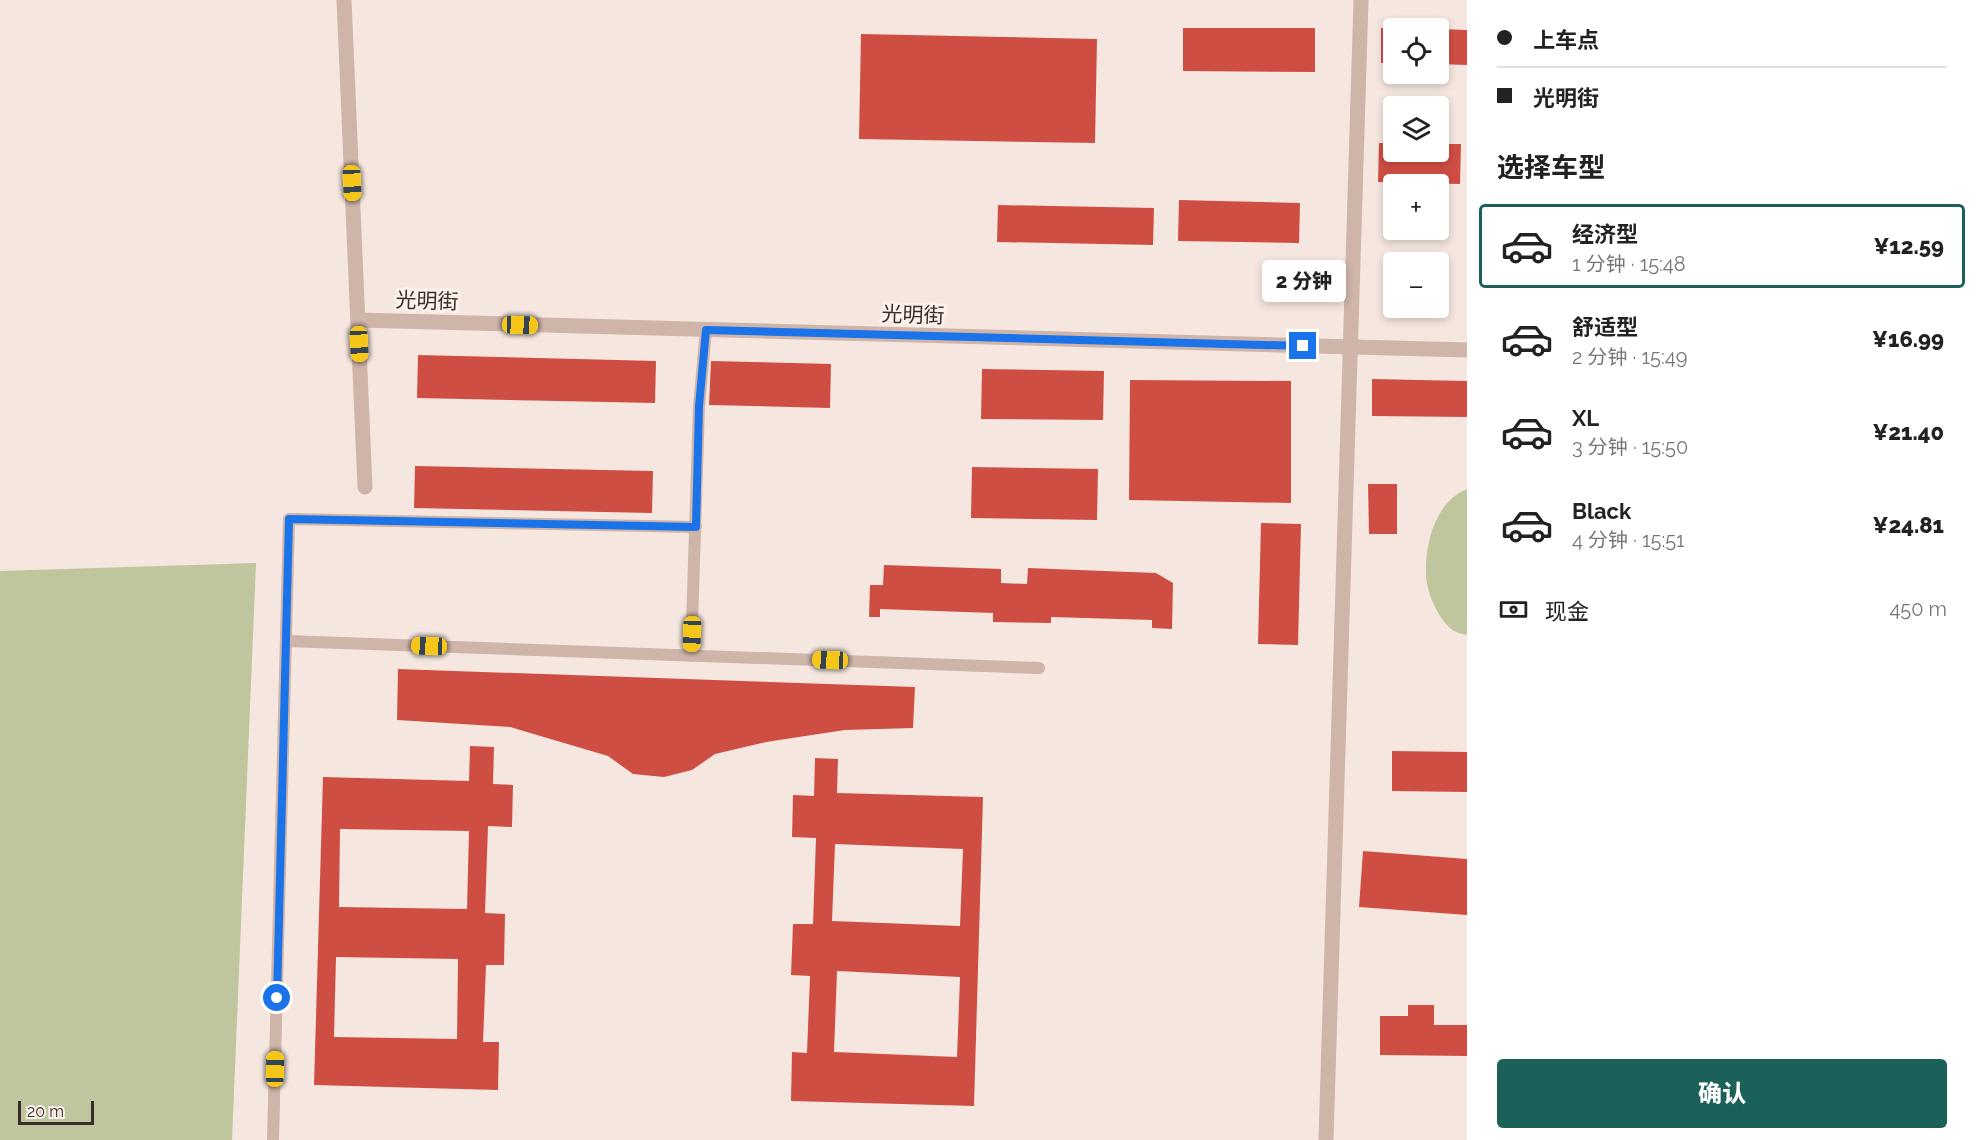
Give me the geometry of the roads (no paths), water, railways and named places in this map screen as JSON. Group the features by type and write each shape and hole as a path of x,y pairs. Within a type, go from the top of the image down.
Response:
{"street":[{"path":"344,0 365,487"},
{"path":"1326,1140 1361,0"},
{"name":"光明街","path":"358,320 1467,350"}],"lane":[{"path":"691,656 699,406 706,330"},
{"path":"273,1140 289,519 696,527"},
{"path":"286,641 1039,668"}]}
